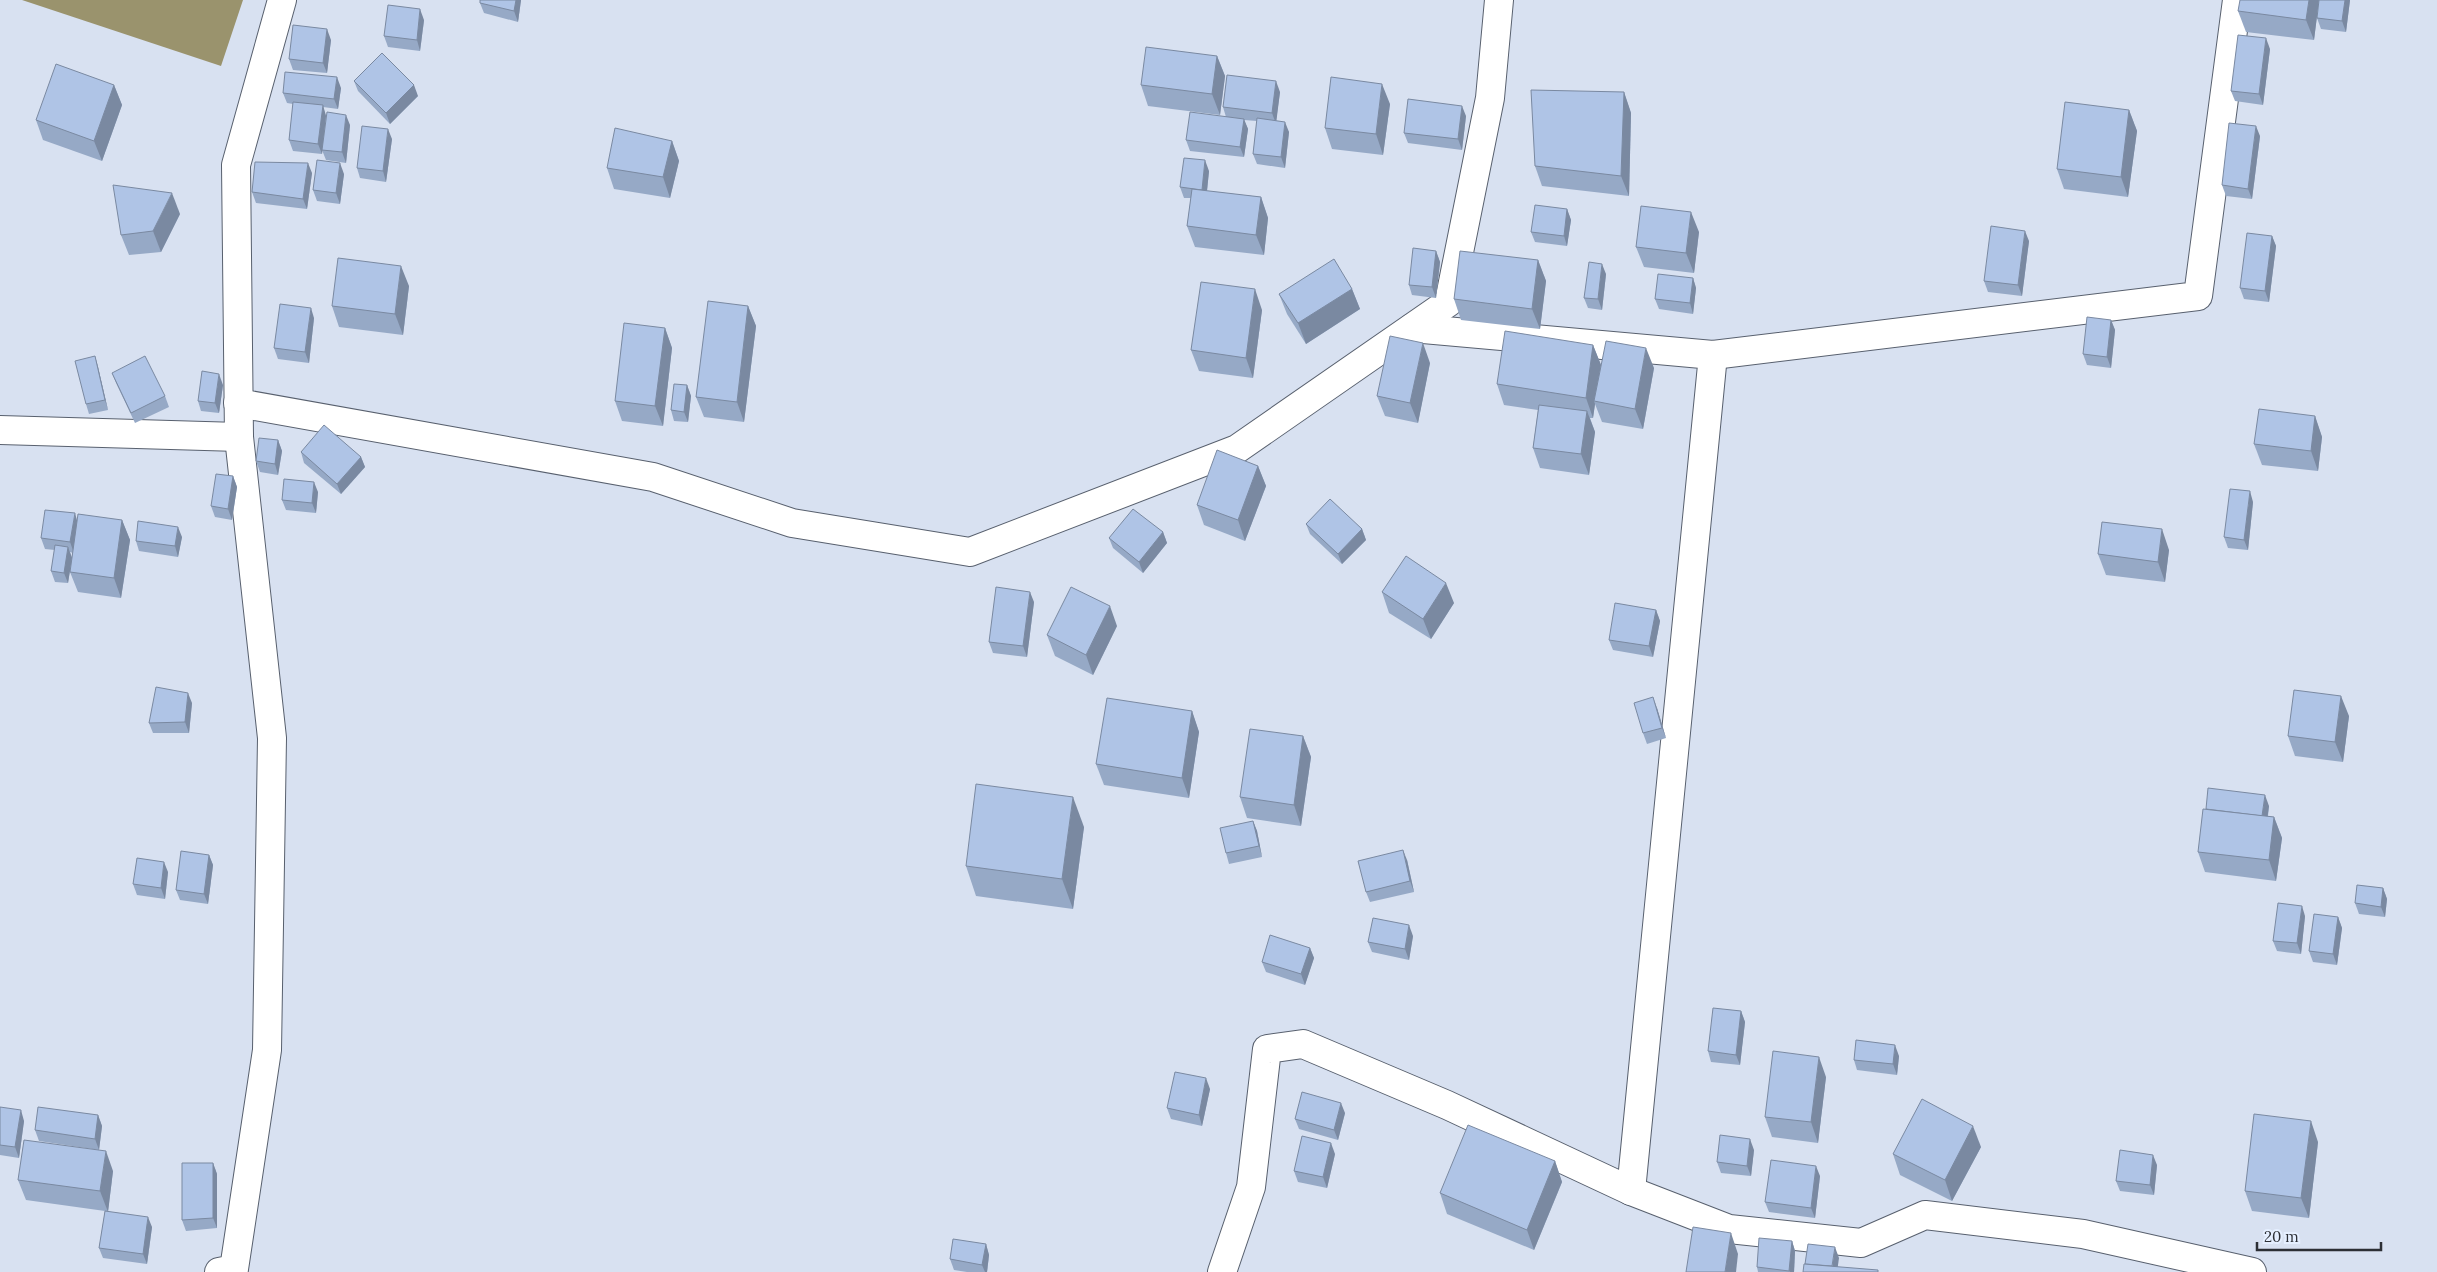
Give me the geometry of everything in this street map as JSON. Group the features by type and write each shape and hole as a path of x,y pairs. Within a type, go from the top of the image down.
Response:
{"street":[{"path":"219,1272 234,1269 267,1050 272,738 239,437 236,165 282,0"},
{"path":"238,403 653,477 792,523 970,552 1237,449 1450,302 1490,98 1499,0"},
{"path":"1412,328 1713,355 2198,296 2237,0"},
{"path":"1631,1191 1713,355"},
{"path":"0,430 239,437"},
{"path":"1222,1272 1252,1187 1266,1049 1303,1044 1447,1105 1631,1191 1729,1229 1861,1243 1925,1215 2083,1234 2252,1272"}],"shaded area":[{"path":"22,0 243,0 221,66"}],"building":[{"path":"480,0 516,0 514,11 480,3"},
{"path":"2240,0 2309,0 2306,20 2238,11"},
{"path":"2319,0 2345,0 2342,21 2317,18"},
{"path":"388,5 420,9 417,40 384,36"},
{"path":"293,25 327,29 323,63 289,59"},
{"path":"2238,35 2266,38 2259,94 2231,91"},
{"path":"1146,47 1217,56 1212,94 1141,85"},
{"path":"382,53 414,85 386,113 354,81"},
{"path":"56,64 114,85 94,141 36,120"},
{"path":"285,72 337,77 334,99 283,93"},
{"path":"1227,75 1276,81 1272,113 1223,107"},
{"path":"1331,77 1382,84 1376,134 1325,128"},
{"path":"1531,90 1624,92 1621,176 1535,166"},
{"path":"1408,99 1462,106 1458,139 1404,133"},
{"path":"293,102 323,105 318,144 289,140"},
{"path":"2065,102 2129,110 2121,177 2057,169"},
{"path":"327,112 346,115 342,152 322,150"},
{"path":"1190,112 1244,119 1240,147 1186,140"},
{"path":"1257,118 1285,122 1281,157 1253,154"},
{"path":"2229,123 2256,126 2248,189 2222,185"},
{"path":"362,126 388,129 383,171 357,168"},
{"path":"615,128 672,141 663,177 607,168"},
{"path":"1184,158 1205,160 1202,190 1180,187"},
{"path":"317,160 340,163 336,193 313,190"},
{"path":"255,162 308,163 303,199 252,192"},
{"path":"113,185 172,193 153,231 121,235"},
{"path":"1192,189 1261,197 1256,235 1187,226"},
{"path":"1535,205 1567,209 1564,236 1531,232"},
{"path":"1641,206 1691,212 1686,253 1636,247"},
{"path":"1991,226 2025,231 2018,285 1984,281"},
{"path":"2247,233 2272,236 2265,291 2240,288"},
{"path":"1413,248 1436,251 1432,287 1409,285"},
{"path":"1460,251 1538,260 1532,309 1454,299"},
{"path":"338,258 401,266 395,314 332,306"},
{"path":"1334,259 1352,289 1298,323 1279,294"},
{"path":"1589,262 1602,264 1598,299 1584,298"},
{"path":"1658,274 1693,278 1690,303 1655,299"},
{"path":"1201,282 1255,289 1246,358 1191,350"},
{"path":"708,301 748,306 737,402 696,397"},
{"path":"280,304 311,308 305,352 274,348"},
{"path":"2087,317 2111,320 2107,357 2083,354"},
{"path":"624,323 665,328 655,406 615,401"},
{"path":"1505,331 1593,345 1586,398 1497,384"},
{"path":"1390,336 1423,343 1410,403 1377,396"},
{"path":"1606,341 1646,348 1635,409 1594,401"},
{"path":"95,356 105,400 86,404 75,361"},
{"path":"145,356 165,396 131,413 112,373"},
{"path":"202,371 219,374 215,403 198,401"},
{"path":"674,384 687,385 684,412 671,410"},
{"path":"1539,405 1587,411 1581,454 1533,448"},
{"path":"2259,409 2315,416 2311,451 2254,444"},
{"path":"324,425 361,457 337,484 301,452"},
{"path":"259,438 278,440 275,464 256,461"},
{"path":"1217,450 1258,466 1238,520 1197,505"},
{"path":"216,474 233,476 228,509 211,506"},
{"path":"284,479 314,482 312,503 282,500"},
{"path":"2230,489 2250,491 2244,540 2224,537"},
{"path":"1330,499 1362,529 1338,554 1306,524"},
{"path":"1133,509 1163,532 1139,562 1109,538"},
{"path":"45,510 75,513 70,542 41,538"},
{"path":"78,514 122,520 114,578 70,572"},
{"path":"138,521 178,527 175,546 136,541"},
{"path":"2102,522 2162,529 2158,562 2098,554"},
{"path":"55,545 68,547 64,573 51,571"},
{"path":"1406,556 1446,583 1423,619 1382,592"},
{"path":"996,587 1030,592 1023,646 989,642"},
{"path":"1071,587 1110,606 1086,655 1047,635"},
{"path":"1615,603 1656,610 1649,646 1609,640"},
{"path":"156,687 188,693 185,722 149,723"},
{"path":"2294,690 2341,696 2335,742 2288,736"},
{"path":"1653,697 1662,728 1643,733 1634,703"},
{"path":"1107,698 1192,711 1182,778 1096,764"},
{"path":"1250,729 1303,736 1294,805 1240,797"},
{"path":"976,784 1073,797 1062,879 966,866"},
{"path":"2208,788 2265,795 2262,816 2206,809"},
{"path":"2203,809 2274,817 2269,860 2198,852"},
{"path":"1253,821 1259,846 1226,853 1220,828"},
{"path":"1403,850 1410,881 1366,892 1358,861"},
{"path":"181,851 209,855 204,894 176,890"},
{"path":"137,858 164,862 161,888 133,884"},
{"path":"2357,885 2383,888 2381,907 2355,903"},
{"path":"2278,903 2302,906 2297,943 2273,941"},
{"path":"2314,914 2338,917 2333,954 2309,951"},
{"path":"1373,918 1409,925 1405,949 1368,942"},
{"path":"1270,935 1310,948 1301,974 1262,962"},
{"path":"1713,1008 1741,1011 1736,1055 1708,1051"},
{"path":"1856,1040 1895,1045 1893,1064 1854,1060"},
{"path":"1773,1051 1819,1057 1811,1122 1765,1117"},
{"path":"1175,1072 1206,1078 1199,1115 1167,1108"},
{"path":"1302,1092 1341,1103 1334,1130 1295,1119"},
{"path":"1922,1099 1973,1126 1945,1180 1893,1154"},
{"path":"0,1107 21,1110 15,1147 0,1145"},
{"path":"38,1107 98,1115 95,1139 35,1130"},
{"path":"2254,1114 2311,1121 2301,1198 2245,1191"},
{"path":"1468,1125 1555,1161 1527,1230 1440,1193"},
{"path":"1720,1135 1750,1139 1747,1166 1717,1162"},
{"path":"1302,1136 1331,1143 1323,1177 1294,1171"},
{"path":"24,1140 106,1151 100,1191 18,1180"},
{"path":"2120,1150 2153,1155 2150,1185 2116,1181"},
{"path":"1771,1160 1816,1166 1811,1208 1765,1202"},
{"path":"182,1163 213,1163 213,1218 182,1220"},
{"path":"105,1211 148,1217 143,1254 99,1248"},
{"path":"1693,1227 1731,1233 1725,1272 1686,1272"},
{"path":"1759,1238 1792,1241 1789,1271 1757,1267"},
{"path":"953,1239 986,1244 982,1265 950,1259"},
{"path":"1808,1244 1835,1247 1832,1266 1805,1264"},
{"path":"1804,1264 1878,1270 1878,1272 1803,1272"}]}
